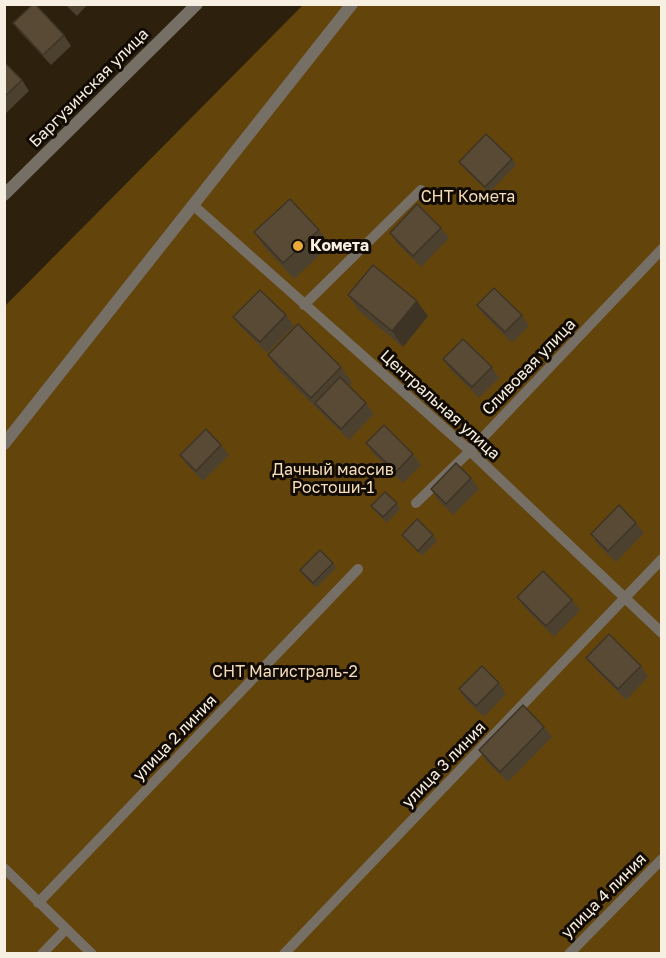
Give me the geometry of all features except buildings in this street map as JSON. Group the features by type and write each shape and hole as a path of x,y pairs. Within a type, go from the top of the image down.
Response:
{"street":[{"name":"Баргузинская улица","path":"4,195 197,4"},
{"path":"4,444 352,4"}],"lane":[{"path":"304,305 421,190"},
{"name":"Центральная улица","path":"193,205 470,451 662,633"},
{"name":"Сливовая улица","path":"416,503 470,451 662,249"},
{"name":"улица 3 линия","path":"284,954 662,559"},
{"name":"улица 2 линия","path":"38,903 358,568"},
{"name":"улица 4 линия","path":"568,954 662,859"},
{"path":"4,868 92,954"},
{"path":"42,954 66,929"}],"green space":[{"name":"Дачный массив Ростоши-1","path":"303,5 661,5 661,953 5,954 5,306"}],"place":[{"name":"Комета","path":"298,246"}],"park label":[{"name":"СНТ Комета","path":"468,197"},
{"name":"СНТ Магистраль-2","path":"285,672"}]}
